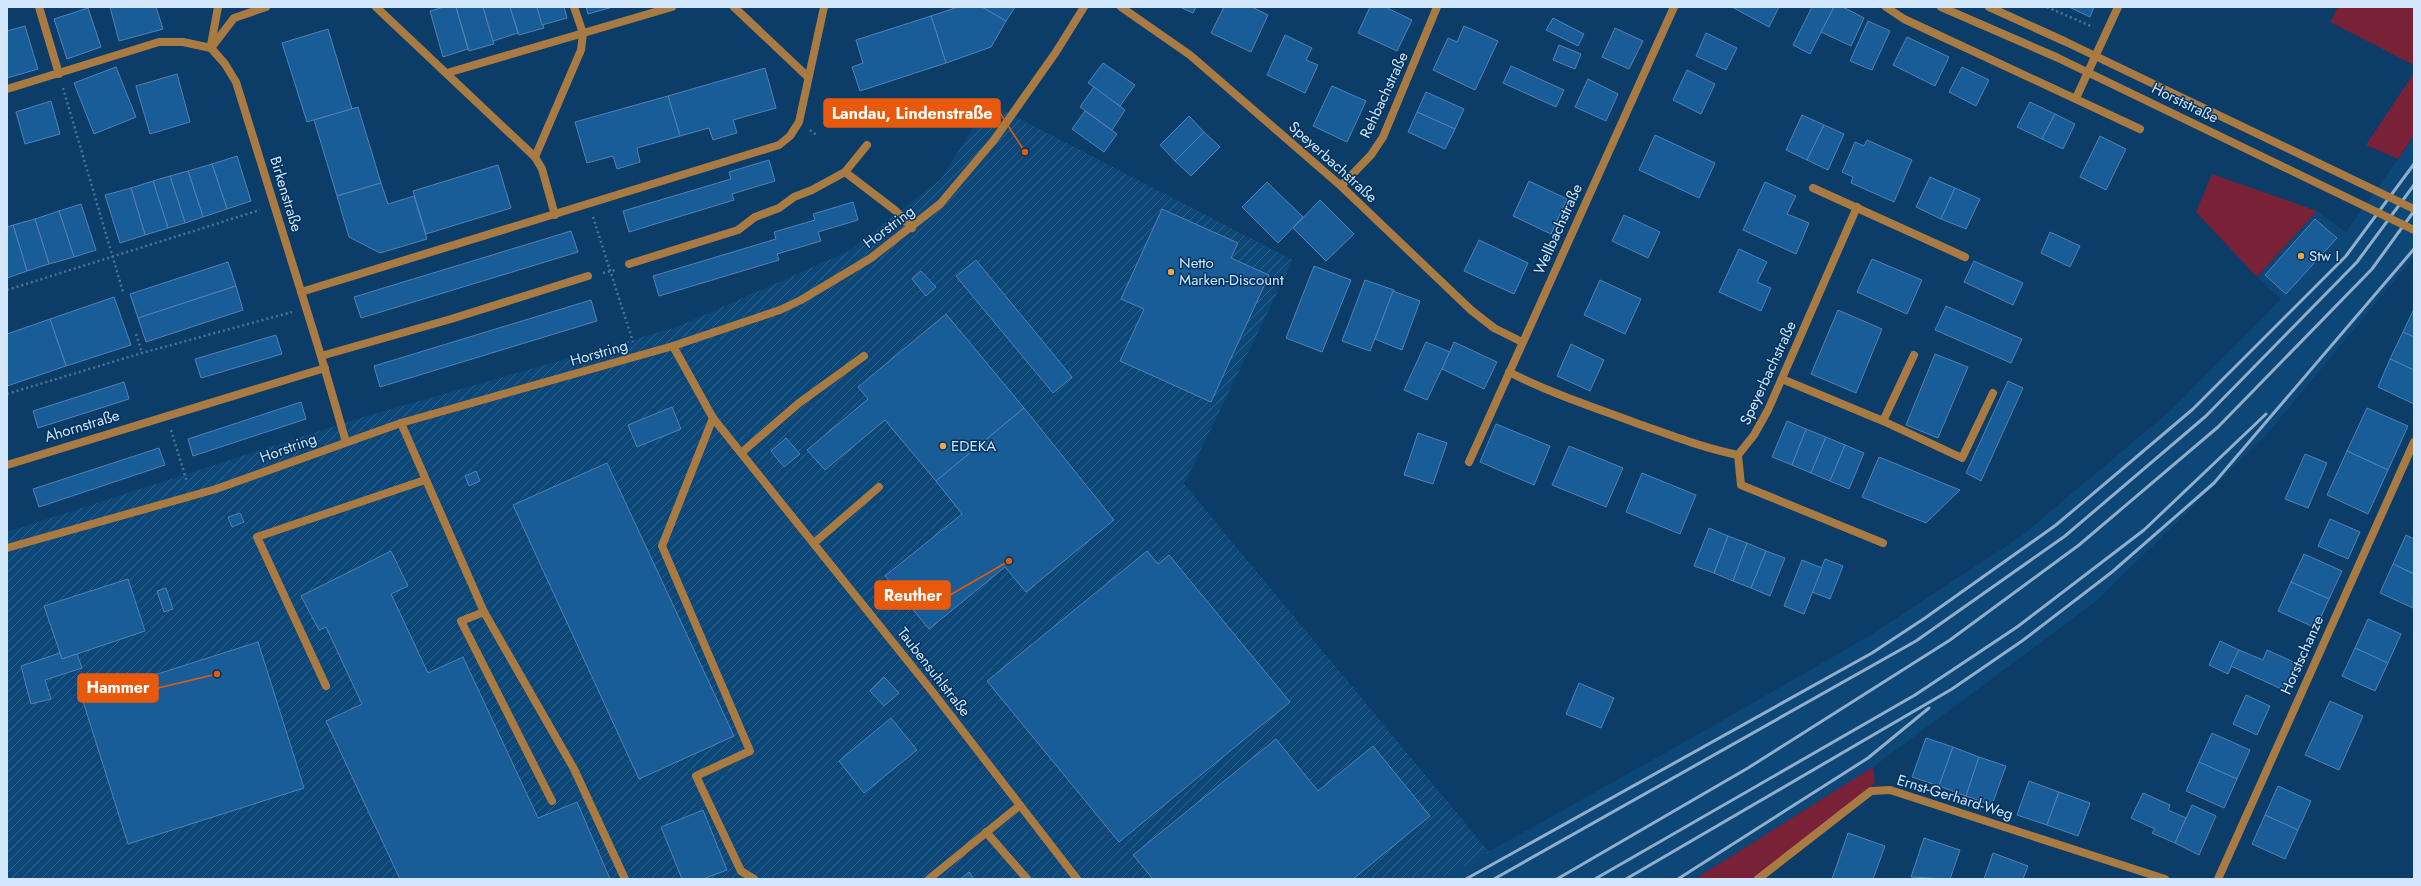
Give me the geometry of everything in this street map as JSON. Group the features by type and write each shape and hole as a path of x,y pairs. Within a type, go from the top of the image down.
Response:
{"street":[{"path":"40,7 59,74"},
{"path":"211,48 218,7"},
{"path":"211,48 234,18 266,7"},
{"path":"376,7 535,158 542,169 555,215"},
{"path":"535,158 581,50 583,33 574,7"},
{"path":"447,73 672,7"},
{"path":"734,7 808,77"},
{"path":"301,292 590,205 780,145 790,136 799,122 824,7"},
{"name":"Horstring","path":"7,548 192,496 401,424 673,346 780,310 801,300 871,258 912,228 940,204 985,152 1056,52 1084,7"},
{"name":"Speyerbachstraße","path":"1121,7 1190,55 1341,186 1471,310 1494,328 1522,342"},
{"name":"Rehbachstraße","path":"1341,186 1371,154 1383,137 1437,7"},
{"name":"Wellbachstraße","path":"1469,462 1674,7"},
{"path":"1886,7 1904,19 2140,129"},
{"name":"Horststraße","path":"1941,7 2056,57 2414,230"},
{"name":"Horststraße","path":"1988,7 2064,41 2414,209"},
{"path":"2076,98 2118,7"},
{"path":"7,89 160,42 184,42 211,48"},
{"name":"Birkenstraße","path":"211,48 226,64 236,82 325,368 346,442"},
{"path":"629,264 738,230 755,217 779,208 794,197 812,190 845,172 867,144"},
{"path":"845,172 896,211 912,228"},
{"path":"1813,188 1965,257"},
{"name":"Speyerbachstraße","path":"1738,455 1754,435 1782,379 1857,207"},
{"path":"321,356 444,321 588,276"},
{"name":"Taubensuhlstraße","path":"673,346 713,418 932,690 1077,879"},
{"path":"1883,421 1914,355"},
{"path":"741,453 799,404 864,356"},
{"path":"166,414 325,368"},
{"path":"1509,372 1542,388 1618,416 1714,450 1738,455 1741,484 1883,543"},
{"path":"1782,379 1883,421 1962,458 1993,393"},
{"name":"Ahornstraße","path":"7,465 166,414"},
{"path":"713,418 662,546 750,751 696,776 741,871 754,879"},
{"path":"401,424 484,612 574,770 625,879"},
{"name":"Horstschanze","path":"2218,879 2414,442"},
{"path":"326,686 257,537 425,480"},
{"path":"814,543 879,487"},
{"path":"484,612 461,621 552,801"},
{"name":"Ernst-Gerhard-Weg","path":"1758,879 1871,791 1890,790 2166,879"},
{"path":"929,879 1020,805"},
{"path":"986,832 1027,879"}],"path":[{"path":"2047,7 2106,33"},
{"path":"59,74 123,292"},
{"path":"7,290 113,258 274,205"},
{"path":"590,205 638,356"},
{"path":"7,394 142,353 306,308"},
{"path":"136,334 142,353"},
{"path":"166,414 192,496"}],"shaded area":[{"path":"2338,7 2414,7 2414,65 2330,22"},
{"path":"2414,73 2414,135 2398,159 2366,145"},
{"path":"989,103 1293,260 1184,484 1489,852 1440,879 7,879 7,532 360,418 677,327 849,251 940,180"},
{"path":"2414,137 2414,257 2266,435 2095,602 1873,767 1695,879 1440,879 1713,726 1869,636 2020,537 2170,411 2281,299 2257,277 2317,211 2346,232"},
{"path":"2212,174 2317,211 2257,277 2196,212"},
{"path":"1873,767 1875,783 1754,879 1695,879"}],"building":[{"path":"110,7 156,7 163,29 119,41"},
{"path":"444,7 456,7 468,49 443,57 430,11"},
{"path":"456,7 483,7 494,44 469,51"},
{"path":"483,7 510,7 518,33 493,41"},
{"path":"510,7 537,7 544,28 519,35"},
{"path":"537,7 564,7 567,18 542,25"},
{"path":"586,7 613,7 588,14"},
{"path":"958,7 982,7 1006,21 991,47 946,63 931,16"},
{"path":"982,7 1015,7 1006,21"},
{"path":"1180,7 1196,7 1193,13"},
{"path":"1224,7 1252,7 1268,15 1251,52 1211,33"},
{"path":"1370,7 1385,7 1412,20 1397,51 1358,33"},
{"path":"1732,7 1779,7 1769,27"},
{"path":"1812,7 1834,7 1810,54 1793,45"},
{"path":"1834,7 1843,7 1864,18 1851,46 1821,32"},
{"path":"2069,7 2094,7 2090,17"},
{"path":"88,8 101,47 67,59 54,19"},
{"path":"931,16 946,63 860,91 852,67 863,63 856,40"},
{"path":"1553,18 1584,34 1578,46 1546,30"},
{"path":"1868,21 1890,31 1872,70 1850,61"},
{"path":"25,26 38,69 7,78 7,31"},
{"path":"1464,26 1498,41 1475,90 1433,70 1448,38 1457,42"},
{"path":"1615,28 1643,41 1629,69 1602,57"},
{"path":"328,29 352,109 307,122 282,43"},
{"path":"1706,33 1737,48 1726,70 1696,56"},
{"path":"1285,35 1312,48 1306,60 1318,65 1305,93 1267,75"},
{"path":"1907,37 1949,57 1935,86 1893,65"},
{"path":"1559,45 1581,54 1575,69 1553,60"},
{"path":"1103,63 1135,85 1120,106 1088,83"},
{"path":"1511,66 1564,90 1556,107 1503,83"},
{"path":"116,67 136,117 94,134 74,83"},
{"path":"1962,67 1989,80 1976,106 1949,92"},
{"path":"765,68 776,108 733,120 737,133 713,140 709,128 680,136 668,96"},
{"path":"1687,70 1715,84 1701,114 1673,100"},
{"path":"177,74 190,122 150,134 136,86"},
{"path":"1588,79 1618,94 1606,121 1575,107"},
{"path":"1332,86 1366,101 1347,142 1313,126"},
{"path":"1094,87 1125,110 1112,130 1080,107"},
{"path":"1426,92 1464,109 1455,129 1417,112"},
{"path":"668,96 680,136 637,148 640,162 617,169 613,156 587,163 575,122"},
{"path":"51,101 60,134 25,144 16,112"},
{"path":"2030,102 2055,114 2042,139 2017,127"},
{"path":"358,107 381,183 337,196 314,120"},
{"path":"1085,111 1117,134 1104,152 1072,129"},
{"path":"1417,112 1455,129 1445,149 1408,132"},
{"path":"2055,114 2075,124 2063,149 2042,139"},
{"path":"1802,115 1824,125 1807,160 1786,150"},
{"path":"1189,116 1204,132 1175,161 1160,145"},
{"path":"1824,125 1844,134 1828,170 1807,160"},
{"path":"1204,132 1220,147 1191,176 1175,161"},
{"path":"1655,135 1715,163 1699,198 1639,170"},
{"path":"2100,136 2126,149 2106,190 2080,177"},
{"path":"1867,140 1912,160 1894,202 1851,183 1853,177 1842,172 1855,142 1864,146"},
{"path":"237,156 251,201 227,209 212,164"},
{"path":"769,160 775,181 732,194 734,200 629,232 623,211 731,179 729,172"},
{"path":"212,164 227,209 203,217 188,171"},
{"path":"498,165 511,208 426,234 413,191"},
{"path":"188,171 203,217 185,223 170,176"},
{"path":"170,176 185,223 168,228 153,181"},
{"path":"1930,177 1955,188 1941,219 1916,207"},
{"path":"153,181 168,228 145,235 131,188"},
{"path":"1529,181 1567,199 1551,234 1513,216"},
{"path":"1267,182 1303,217 1278,243 1242,207"},
{"path":"1765,182 1796,196 1787,214 1809,223 1796,254 1743,230"},
{"path":"381,183 388,204 414,196 427,239 380,253 349,237 337,196"},
{"path":"131,188 145,235 120,243 105,195"},
{"path":"1955,188 1980,199 1966,229 1941,219"},
{"path":"1320,200 1354,234 1326,261 1293,228"},
{"path":"853,202 858,220 818,232 821,241 777,254 779,260 659,296 653,276 776,239 774,232 815,220 813,214"},
{"path":"81,204 96,250 74,257 59,211"},
{"path":"1162,209 1238,243 1231,258 1269,275 1211,402 1120,361 1144,309 1121,299"},
{"path":"59,211 74,257 49,264 35,219"},
{"path":"1624,215 1660,232 1648,258 1612,241"},
{"path":"35,219 49,264 27,271 13,225"},
{"name":"Stw I","path":"2315,219 2337,238 2286,294 2265,275"},
{"path":"13,225 27,271 7,278 7,227"},
{"path":"571,231 578,252 361,318 354,297"},
{"path":"2050,232 2080,246 2070,267 2041,253"},
{"path":"1479,240 1528,263 1514,294 1464,271"},
{"path":"1739,249 1767,262 1757,282 1771,288 1761,311 1719,292"},
{"path":"1872,259 1922,280 1907,314 1857,292"},
{"path":"976,260 1072,377 1053,393 956,276"},
{"path":"1974,261 2023,283 2013,305 1964,282"},
{"path":"228,262 236,286 138,318 130,294"},
{"path":"1314,266 1351,280 1322,352 1286,338"},
{"path":"921,271 936,287 926,296 912,279"},
{"path":"1365,280 1394,290 1370,351 1342,341"},
{"path":"1600,280 1641,299 1625,334 1584,315"},
{"path":"236,286 243,310 146,342 138,318"},
{"path":"1393,291 1420,301 1402,350 1375,339"},
{"path":"114,297 131,345 66,366 50,319"},
{"path":"591,300 597,321 380,387 374,366"},
{"path":"1946,306 2022,339 2011,363 1935,330"},
{"path":"2414,309 2414,337 2403,332"},
{"path":"1838,310 1882,329 1856,393 1811,374"},
{"path":"946,314 1024,408 936,481 885,420 825,470 807,450 868,399 858,387"},
{"path":"50,319 66,366 7,386 7,334"},
{"path":"2403,332 2414,337 2414,370 2390,359"},
{"path":"276,335 282,354 201,378 195,359"},
{"path":"1426,342 1450,352 1427,400 1404,390"},
{"path":"1454,342 1497,362 1484,389 1442,369"},
{"path":"1571,344 1604,360 1590,391 1557,376"},
{"path":"1935,354 1968,367 1938,438 1906,425"},
{"path":"2390,359 2414,370 2414,404 2378,387"},
{"path":"2008,381 2023,388 1981,481 1966,473"},
{"path":"124,382 129,399 38,428 33,411"},
{"path":"301,402 306,419 193,456 188,439"},
{"path":"672,407 681,429 637,447 628,425"},
{"path":"1024,408 1114,520 1026,592 1005,567 929,629 885,576 962,514 936,481"},
{"path":"2367,408 2408,426 2388,470 2347,451"},
{"path":"1787,421 1806,429 1792,465 1772,457"},
{"path":"1496,424 1550,446 1534,485 1480,462"},
{"path":"1806,429 1826,437 1811,473 1792,465"},
{"path":"1418,433 1447,443 1433,484 1404,475"},
{"path":"1826,437 1845,445 1830,481 1811,473"},
{"path":"786,438 800,454 784,467 771,451"},
{"path":"1845,445 1864,453 1849,489 1830,481"},
{"path":"1569,446 1623,468 1606,507 1552,485"},
{"path":"159,448 165,465 39,507 33,489"},
{"path":"2347,451 2388,470 2368,514 2327,495"},
{"path":"2305,454 2327,463 2308,508 2285,499"},
{"path":"1879,457 1960,490 1926,523 1862,497"},
{"path":"607,463 734,736 639,779 513,505"},
{"path":"476,471 480,481 469,486 465,476"},
{"path":"1642,473 1696,495 1680,534 1626,512"},
{"path":"240,513 244,522 232,527 228,517"},
{"path":"2330,519 2360,532 2348,559 2318,546"},
{"path":"1709,528 1728,536 1714,573 1694,566"},
{"path":"2406,535 2414,539 2414,574 2393,564"},
{"path":"1728,536 1747,543 1733,581 1714,573"},
{"path":"1747,543 1766,551 1751,588 1733,581"},
{"path":"391,551 408,586 391,594 428,673 463,657 538,818 577,802 610,879 400,879 326,721 362,704 326,627 319,630 301,596"},
{"path":"1147,551 1158,564 1169,555 1290,702 1119,842 987,681"},
{"path":"1766,551 1785,558 1770,596 1751,588"},
{"path":"2304,554 2342,571 2329,599 2291,582"},
{"path":"1825,559 1843,566 1830,599 1812,592"},
{"path":"1802,560 1822,568 1804,614 1784,606"},
{"path":"2393,564 2414,574 2413,608 2380,593"},
{"path":"128,579 145,631 62,659 44,606"},
{"path":"2291,582 2329,599 2316,628 2278,611"},
{"path":"166,588 173,609 164,612 157,591"},
{"path":"2368,619 2401,634 2388,663 2355,648"},
{"path":"2220,641 2239,650 2228,674 2209,665"},
{"path":"258,642 304,788 128,844 82,698"},
{"path":"2355,648 2388,663 2375,691 2342,676"},
{"path":"2239,650 2263,660 2267,650 2298,664 2286,691 2231,666"},
{"path":"60,653 62,659 77,654 82,668 45,680 51,699 31,704 21,666"},
{"path":"884,677 899,693 884,706 870,691"},
{"path":"1579,683 1614,698 1601,728 1566,714"},
{"path":"2246,695 2270,706 2257,735 2233,724"},
{"path":"2330,701 2363,716 2339,770 2305,755"},
{"path":"891,718 917,750 864,793 839,761"},
{"path":"2212,733 2250,750 2237,779 2199,762"},
{"path":"1926,738 1953,747 1939,786 1912,777"},
{"path":"1276,739 1318,791 1373,746 1430,816 1353,879 1153,879 1133,855"},
{"path":"1953,747 1979,757 1966,796 1939,786"},
{"path":"1979,757 2006,766 1992,805 1966,796"},
{"path":"2199,762 2237,779 2224,808 2186,791"},
{"path":"2029,781 2059,792 2047,825 2017,815"},
{"path":"2278,786 2311,801 2298,830 2265,815"},
{"path":"2059,792 2090,803 2078,836 2047,825"},
{"path":"2143,793 2170,805 2168,810 2186,818 2175,843 2152,833 2155,829 2131,818"},
{"path":"2192,805 2216,816 2199,855 2175,843"},
{"path":"703,810 727,870 703,879 682,879 661,827"},
{"path":"2265,815 2298,830 2285,859 2252,844"},
{"path":"1848,833 1885,846 1873,879 1832,879"},
{"path":"1924,838 1960,850 1950,879 1911,877"},
{"path":"1993,853 2028,866 2023,879 1984,879"},
{"path":"969,872 974,879 960,879"}],"railway":[{"path":"1466,879 1872,653 1925,618 2056,525 2193,409 2346,256 2414,164"},
{"path":"1494,879 1916,641 2065,536 2206,416 2357,262 2414,185"},
{"path":"1557,879 1748,768 1950,640 2079,545 2218,427 2372,269 2414,211"},
{"path":"1626,879 1952,689 2022,641 2112,572 2214,483 2414,249"},
{"path":"1595,879 1915,695 2017,627 2144,530 2266,414"},
{"path":"1678,879 1868,758 1929,708"}],"place":[{"name":"Landau, Lindenstraße","path":"1025,152"},
{"name":"Stw I","path":"2301,256"},
{"name":"Netto Marken-Discount","path":"1171,272"},
{"name":"EDEKA","path":"943,446"},
{"name":"Reuther","path":"1009,561"},
{"name":"Hammer","path":"217,674"}]}
